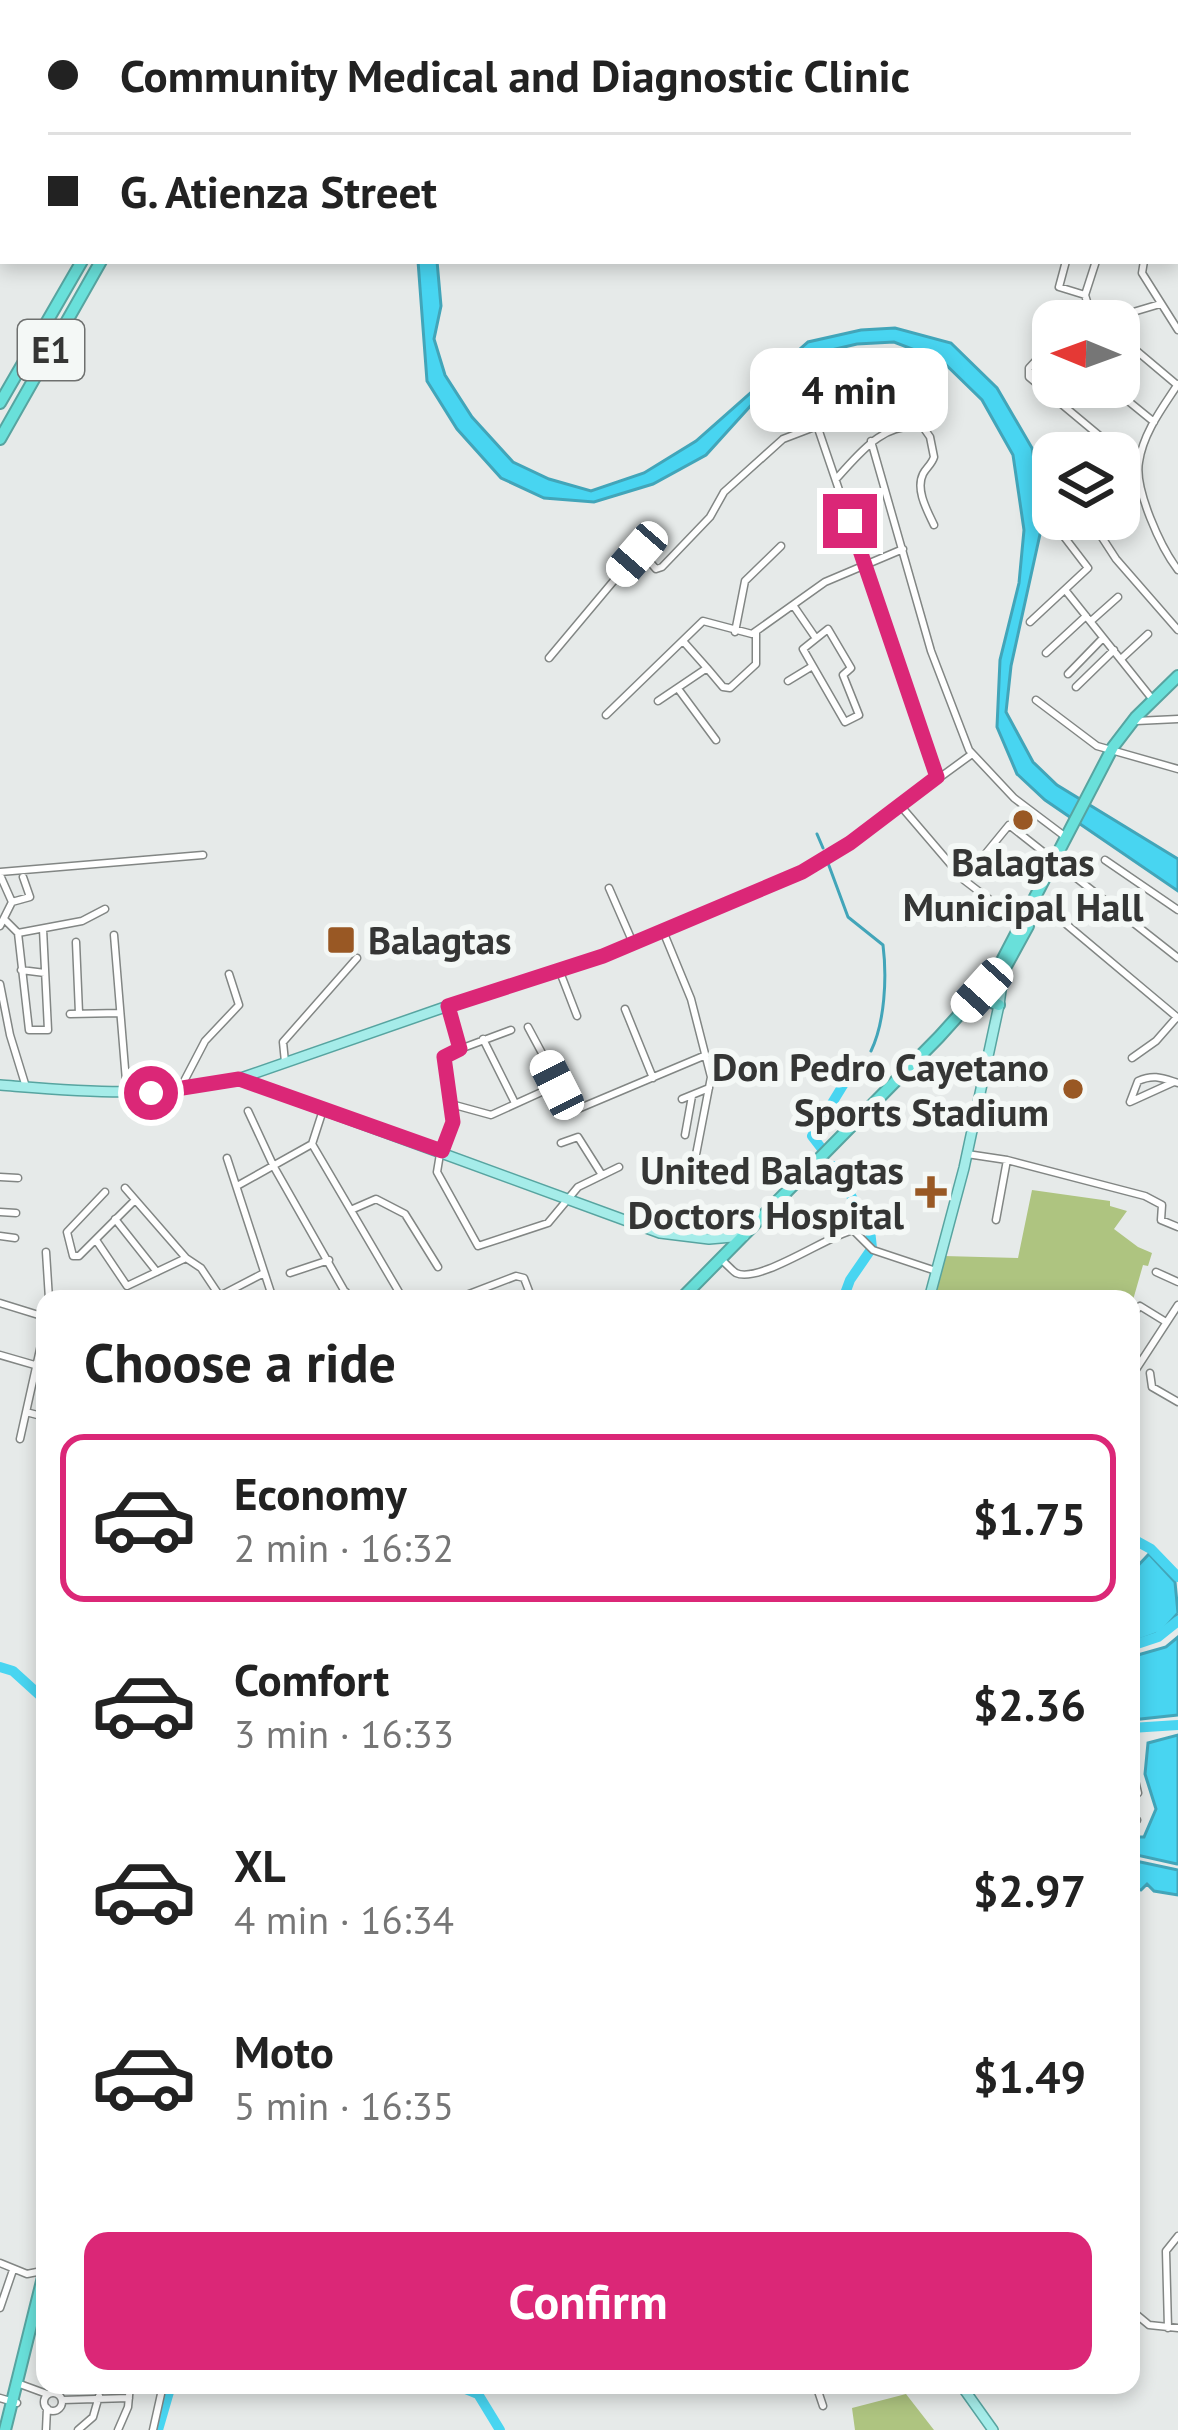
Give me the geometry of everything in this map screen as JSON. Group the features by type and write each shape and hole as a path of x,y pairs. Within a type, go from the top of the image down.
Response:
{"highway":[{"name":"E1","path":"0,403 80,264"},
{"name":"E1","path":"0,439 99,264"},
{"path":"694,1290 984,999 1110,752 1133,720 1178,676"},
{"path":"828,1153 997,978"},
{"path":"984,999 1000,1004"},
{"path":"7,2430 10,2401 36,2328"}],"main road":[{"path":"931,1290 1000,1004 997,978"},
{"path":"0,1085 127,1094 179,1091 239,1079 448,1006 460,1049 444,1057 453,1122 442,1151"},
{"path":"239,1079 660,1233 709,1239 744,1236"},
{"path":"973,2394 994,2430"}],"street":[{"path":"1065,264 1059,287 1085,295"},
{"path":"1087,300 1095,264"},
{"path":"1144,264 1142,273 1178,331"},
{"path":"1140,310 1160,304"},
{"path":"1140,353 1178,384 1154,422 1140,459"},
{"path":"809,402 937,777"},
{"path":"1067,408 1095,432"},
{"path":"1137,408 1154,422"},
{"path":"836,479 882,434 915,424 928,432 934,463 923,472 922,487 934,525"},
{"path":"548,658 637,554 642,553 656,569 662,567 710,517 724,492 783,439 817,426"},
{"path":"872,442 931,651 972,754 1014,798 1068,835"},
{"path":"1140,477 1159,539 1178,570"},
{"path":"1030,622 1088,568 1067,540"},
{"path":"1103,540 1178,630"},
{"path":"734,632 746,581 782,546"},
{"path":"606,715 705,621 734,632 756,633 811,590 903,549"},
{"path":"1066,591 1153,700"},
{"path":"1046,653 1118,597"},
{"path":"793,605 815,637"},
{"path":"828,629 851,668 842,675 859,715 845,722 813,667 803,650 828,629"},
{"path":"682,640 730,688 758,661 756,633"},
{"path":"1121,659 1148,634"},
{"path":"1068,674 1104,638"},
{"path":"1076,687 1114,650"},
{"path":"788,681 813,667"},
{"path":"658,701 706,668"},
{"path":"678,689 716,740"},
{"path":"1036,700 1110,752 1178,769"},
{"path":"1133,720 1178,719"},
{"path":"448,1006 560,972 802,872 972,754"},
{"path":"899,805 964,880 1028,917 1060,920 1178,1017 1132,1058"},
{"path":"964,880 1009,825 1178,958"},
{"path":"12,902 0,873 203,855"},
{"path":"1106,860 1178,910"},
{"path":"23,877 30,897 12,902 2,922 18,933 82,921 105,909"},
{"path":"609,888 633,943"},
{"path":"18,933 29,1030 48,1030 43,928"},
{"path":"663,931 682,972 711,1077 694,1165"},
{"path":"114,935 127,1094"},
{"path":"76,942 80,1013"},
{"path":"285,1062 283,1042 357,958"},
{"path":"21,970 46,973"},
{"path":"560,972 577,1016"},
{"path":"179,1091 205,1041 238,1005 229,974"},
{"path":"0,984 26,1087"},
{"path":"625,1009 653,1078"},
{"path":"70,1014 119,1013"},
{"path":"528,1027 573,1111 706,1055"},
{"path":"460,1049 511,1030"},
{"path":"483,1039 515,1103"},
{"path":"1158,1075 1176,1082 1130,1102 1138,1081 1158,1075"},
{"path":"451,1104 487,1115 557,1085"},
{"path":"682,1099 709,1088"},
{"path":"685,1135 692,1096"},
{"path":"236,1187 312,1144 322,1110"},
{"path":"248,1111 344,1290"},
{"path":"561,1143 578,1137 602,1175"},
{"path":"312,1144 399,1290"},
{"path":"442,1151 436,1168 478,1246 548,1223 566,1198 619,1167"},
{"path":"966,1154 1144,1196 1162,1205 1161,1220 1178,1227"},
{"path":"227,1158 271,1290"},
{"path":"996,1220 1007,1160"},
{"path":"0,1177 18,1178"},
{"path":"125,1188 217,1290"},
{"path":"105,1192 67,1232 73,1256 79,1256 135,1200"},
{"path":"353,1209 376,1199 399,1209 438,1268"},
{"path":"0,1212 16,1213"},
{"path":"115,1219 157,1272"},
{"path":"722,1260 737,1274 747,1275 853,1230 869,1247 936,1271"},
{"path":"0,1236 15,1238"},
{"path":"96,1240 128,1286 186,1258"},
{"path":"46,1252 48,1290"},
{"path":"290,1273 329,1260"},
{"path":"1156,1272 1178,1282"},
{"path":"232,1290 264,1273"},
{"path":"479,1290 516,1276 524,1278 529,1290"},
{"path":"0,1303 36,1314"},
{"path":"1140,1361 1178,1305"},
{"path":"1140,1306 1166,1322"},
{"path":"0,1355 36,1365"},
{"path":"1140,1366 1153,1373 1152,1387 1178,1402"},
{"path":"20,1439 36,1381"},
{"path":"26,1412 36,1415"},
{"path":"1168,2328 1166,2251 1178,2236"},
{"path":"0,2263 27,2274 36,2272"},
{"path":"0,2308 14,2270"},
{"path":"1140,2318 1149,2325 1178,2328"},
{"path":"20,2383 36,2390"},
{"path":"44,2394 57,2394 62,2400"},
{"path":"118,2430 129,2394"},
{"path":"153,2430 161,2394"},
{"path":"819,2394 823,2406"},
{"path":"46,2430 48,2396"},
{"path":"78,2430 93,2416 99,2396"},
{"path":"62,2400 129,2398"},
{"path":"46,2408 58,2410 62,2400"}],"green space":[{"path":"1032,1190 1110,1201 1110,1206 1127,1211 1114,1229 1152,1253 1136,1290 935,1290 944,1256 1018,1258"},
{"path":"906,2394 934,2430 855,2430 852,2408"}],"water":[{"path":"418,264 437,264 441,306 434,339 445,375 472,417 513,462 591,491 644,473 696,441 808,342 895,328 951,343 997,388 1032,448 1032,540 1039,540 1011,666 1006,712 1033,762 1057,785 1178,859 1178,891 1045,800 1017,774 997,727 1000,660 1019,583 1024,530 1013,455 982,400 941,360 894,342 857,344 810,355 763,392 706,455 653,484 594,502 544,498 501,478 457,429 427,381"},
{"path":"1149,1554 1175,1582 1178,1613 1161,1632 1140,1640 1140,1564"},
{"path":"1178,1637 1178,1715 1140,1719 1140,1654 1166,1647"},
{"path":"1178,1735 1178,1864 1140,1856 1140,1837 1156,1809 1145,1774 1148,1743"},
{"path":"1140,1862 1178,1870 1178,1895 1154,1891 1147,1884 1141,1890"}],"waterway":[{"path":"817,834 823,848"},
{"path":"828,863 848,917 883,945 884,999 871,1051"},
{"path":"822,1149 812,1136 848,1077"},
{"path":"834,1166 862,1215 868,1212 872,1248 846,1290"},
{"path":"1140,1543 1178,1577"},
{"path":"1140,1643 1158,1637 1178,1621"},
{"path":"0,1667 13,1671 36,1692"},
{"path":"1140,1727 1178,1725"},
{"path":"158,2430 168,2394"},
{"path":"478,2394 500,2430"}],"place":[{"name":"Balagtas Municipal Hall","path":"1023,820"},
{"name":"Balagtas","path":"341,940"},
{"name":"Don Pedro Cayetano Sports Stadium","path":"1073,1089"},
{"name":"United Balagtas Doctors Hospital","path":"931,1192"}],"route":[{"path":"151,1093 239,1079 442,1151 453,1122 444,1057 460,1049 448,1006 603,956 802,872 850,843 937,777 850,521"}]}
